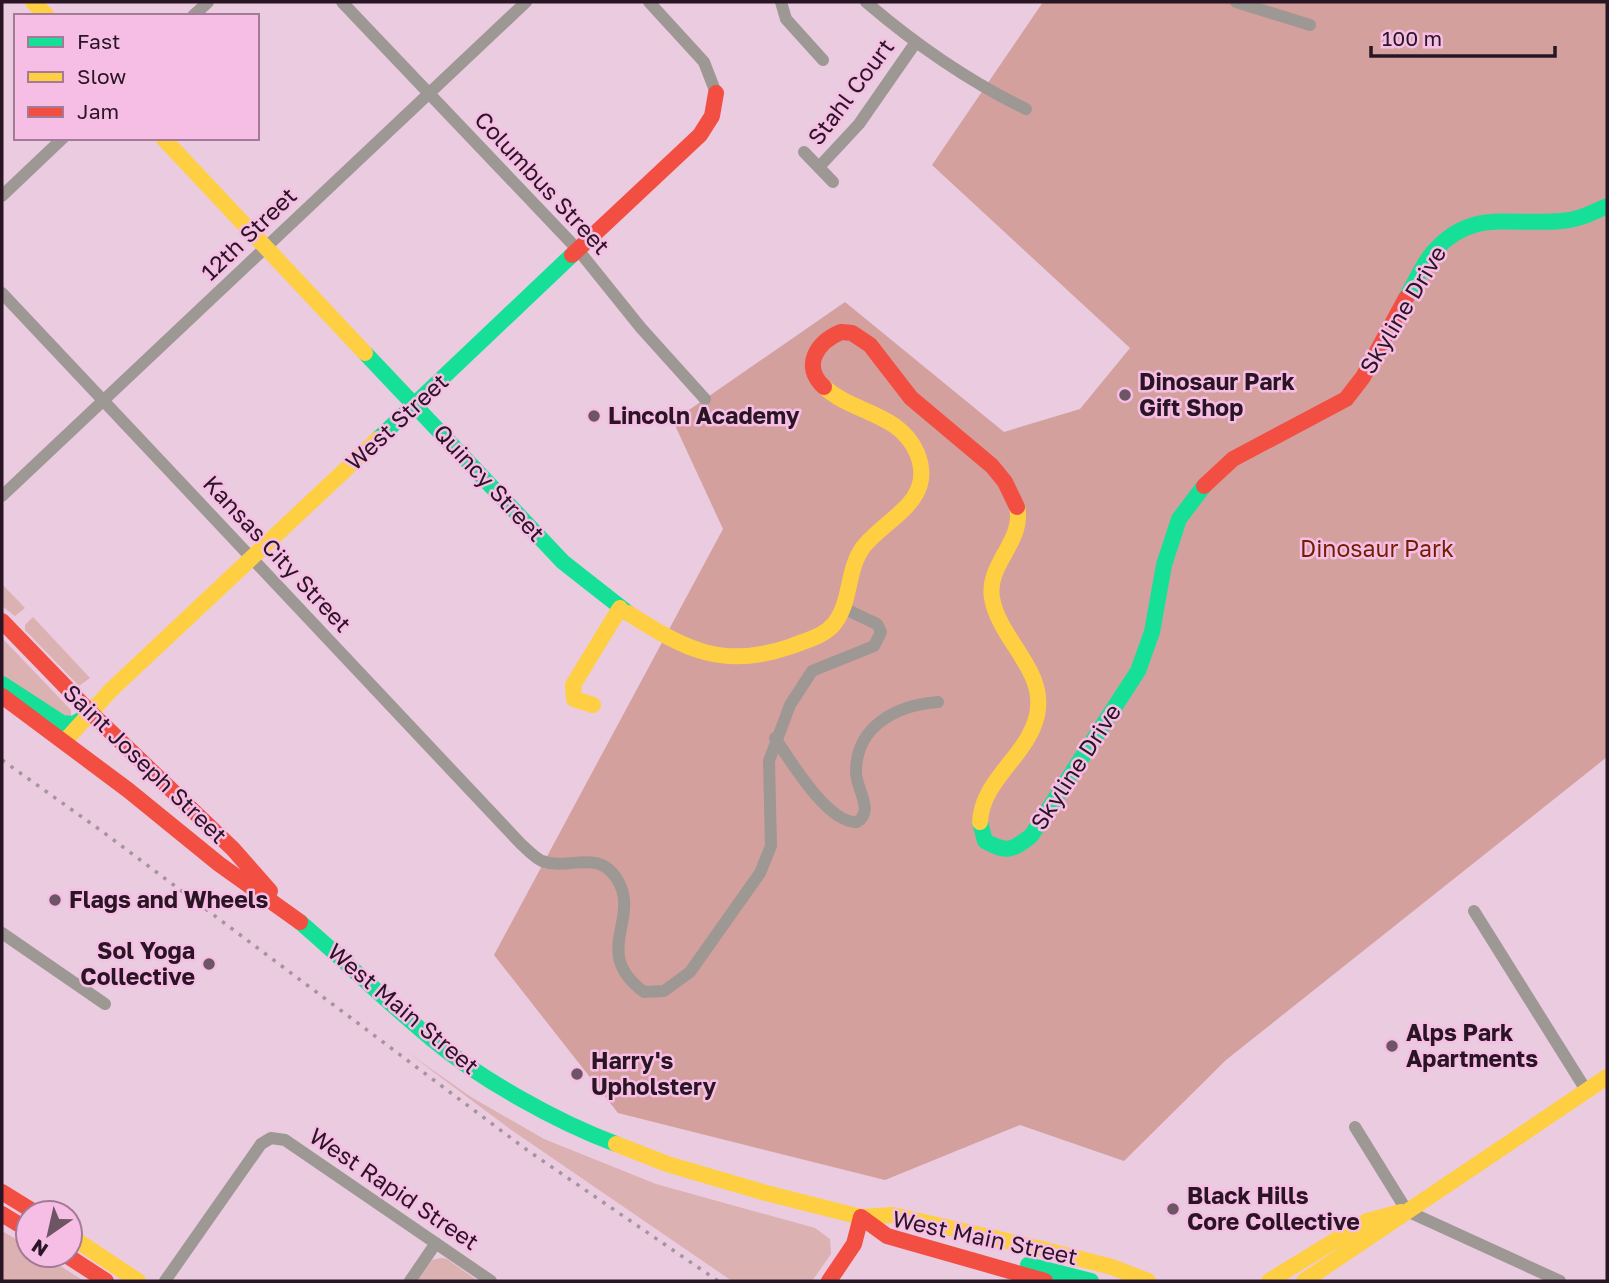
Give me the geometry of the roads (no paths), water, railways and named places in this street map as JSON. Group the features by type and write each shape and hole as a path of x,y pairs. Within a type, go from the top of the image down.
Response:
{"street":[{"path":"195,14 208,2"},
{"name":"Columbus Street","path":"342,2 579,251 641,328 705,399"},
{"name":"12th Street","path":"2,496 526,2"},
{"path":"649,2 704,62 716,93"},
{"path":"781,2 786,19 823,61"},
{"path":"866,2 916,42 986,90 1026,109"},
{"path":"1236,2 1310,25"},
{"name":"Stahl Court","path":"819,167 859,124 916,42"},
{"name":"West Street","path":"64,742 91,713 700,135 712,116 716,93"},
{"path":"2,196 61,140"},
{"name":"Quincy Street","path":"165,140 563,562 620,608 688,645 746,659 820,635 833,625 843,608"},
{"path":"804,152 833,182"},
{"name":"Skyline Drive","path":"843,608 851,565 873,536 905,512 921,484 922,470 911,441 899,428 827,391 814,373 812,362 819,345 835,334 850,333 874,346 903,390 995,472 1014,497 1018,508 1017,531 992,577 991,588 1000,623 1030,667 1038,696 1038,710 1025,746 983,800 978,821 985,841 992,847 1002,850 1021,845 1040,823 1138,671 1152,632 1169,545 1179,519 1204,485 1233,459 1346,399 1363,377 1430,256 1443,240 1462,226 1490,219 1559,221 1586,216 1607,206"},
{"name":"Kansas City Street","path":"2,293 521,844 541,860 551,863 589,860 616,876 624,897 618,946 622,968 644,992 664,991 679,982 702,960 767,860 771,833 768,775 775,738"},
{"path":"593,705 574,699 573,685 620,608"},
{"path":"843,608 877,624 881,632 879,639 862,652 812,671 794,697 775,738 805,784 851,823 857,822 865,812 865,803 858,784 857,764 872,729 901,708 938,702"},
{"name":"Saint Joseph Street","path":"2,621 91,713 233,849 286,909"},
{"path":"2,684 62,723 74,724 91,713"},
{"name":"West Main Street","path":"2,696 219,864 286,909 432,1039 471,1068 530,1104 589,1134 667,1164 861,1217 893,1215 1092,1262 1148,1281"},
{"path":"1474,911 1586,1090"},
{"path":"2,933 105,1004"},
{"path":"1304,1281 1377,1235 1407,1210 1607,1077"},
{"path":"1355,1127 1407,1210 1560,1281"},
{"name":"West Rapid Street","path":"165,1281 261,1144 271,1139 285,1140 491,1281"},
{"path":"1269,1281 1367,1221 1407,1210"},
{"path":"829,1281 854,1244 861,1217"},
{"name":"West Main Street","path":"861,1217 887,1236 1045,1281"},
{"path":"410,1281 436,1243"},
{"path":"1287,1281 1315,1263 1331,1244"},
{"path":"84,1245 138,1281"},
{"path":"955,1257 996,1258 1091,1281"},
{"path":"84,1267 106,1281"}],"railway":[{"path":"2,760 103,832 527,1150 718,1281"}],"place":[{"name":"Dinosaur Park Gift Shop","path":"1125,395"},
{"name":"Lincoln Academy","path":"594,416"},
{"name":"Flags and Wheels","path":"55,900"},
{"name":"Sol Yoga Collective","path":"209,964"},
{"name":"Alps Park Apartments","path":"1392,1046"},
{"name":"Harry's Upholstery","path":"577,1074"},
{"name":"Black Hills Core Collective","path":"1173,1209"}],"park label":[{"name":"Dinosaur Park","path":"1377,549"}]}
